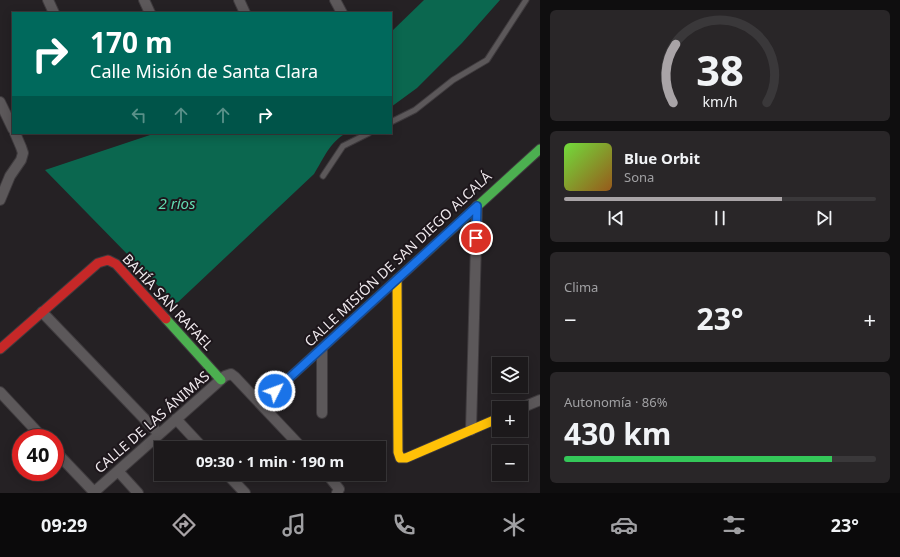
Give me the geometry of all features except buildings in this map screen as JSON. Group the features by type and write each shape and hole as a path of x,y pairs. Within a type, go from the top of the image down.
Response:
{"street":[{"path":"48,0 54,12"},
{"path":"144,0 150,12"},
{"path":"239,0 245,12"},
{"path":"335,0 341,12"},
{"path":"0,102 12,127"},
{"path":"0,200 10,176 21,160 23,153 15,134"},
{"name":"CALLE MISIÓN DE SAN DIEGO ALCALÁ","path":"275,391 540,148"},
{"path":"471,430 477,206"},
{"name":"BAHÍA SAN RAFAEL","path":"0,349 98,263 108,260 116,264 221,380"},
{"path":"397,280 398,452 400,458 406,458 492,421"},
{"path":"42,312 159,434"},
{"path":"322,349 322,413"},
{"name":"CALLE DE LAS ÁNIMAS","path":"93,493 221,380 231,374 295,441"},
{"path":"0,392 35,429"},
{"path":"528,405 540,400"},
{"path":"176,419 196,441"},
{"path":"64,461 93,493"},
{"path":"118,471 138,493"},
{"path":"234,481 245,493"},
{"path":"333,481 339,489 337,493"}],"lane":[{"path":"392,122 415,110 453,80 487,60 526,0"},
{"path":"322,176 343,146 367,134"}],"water":[{"path":"424,0 500,0 462,43 417,88 392,106 392,31"},
{"name":"2 rios","path":"153,134 344,134 331,146 314,174 176,304 45,170"}],"traffic: fast":[{"path":"427,252 540,149"},
{"path":"166,319 221,380"}],"traffic: slow":[{"path":"397,279 398,452 400,458 406,458 492,421"}],"traffic: jam":[{"path":"275,391 427,252"},
{"path":"0,349 98,263 108,260 116,264 166,319"}],"route":[{"path":"275,391 477,206 476,238"}]}
